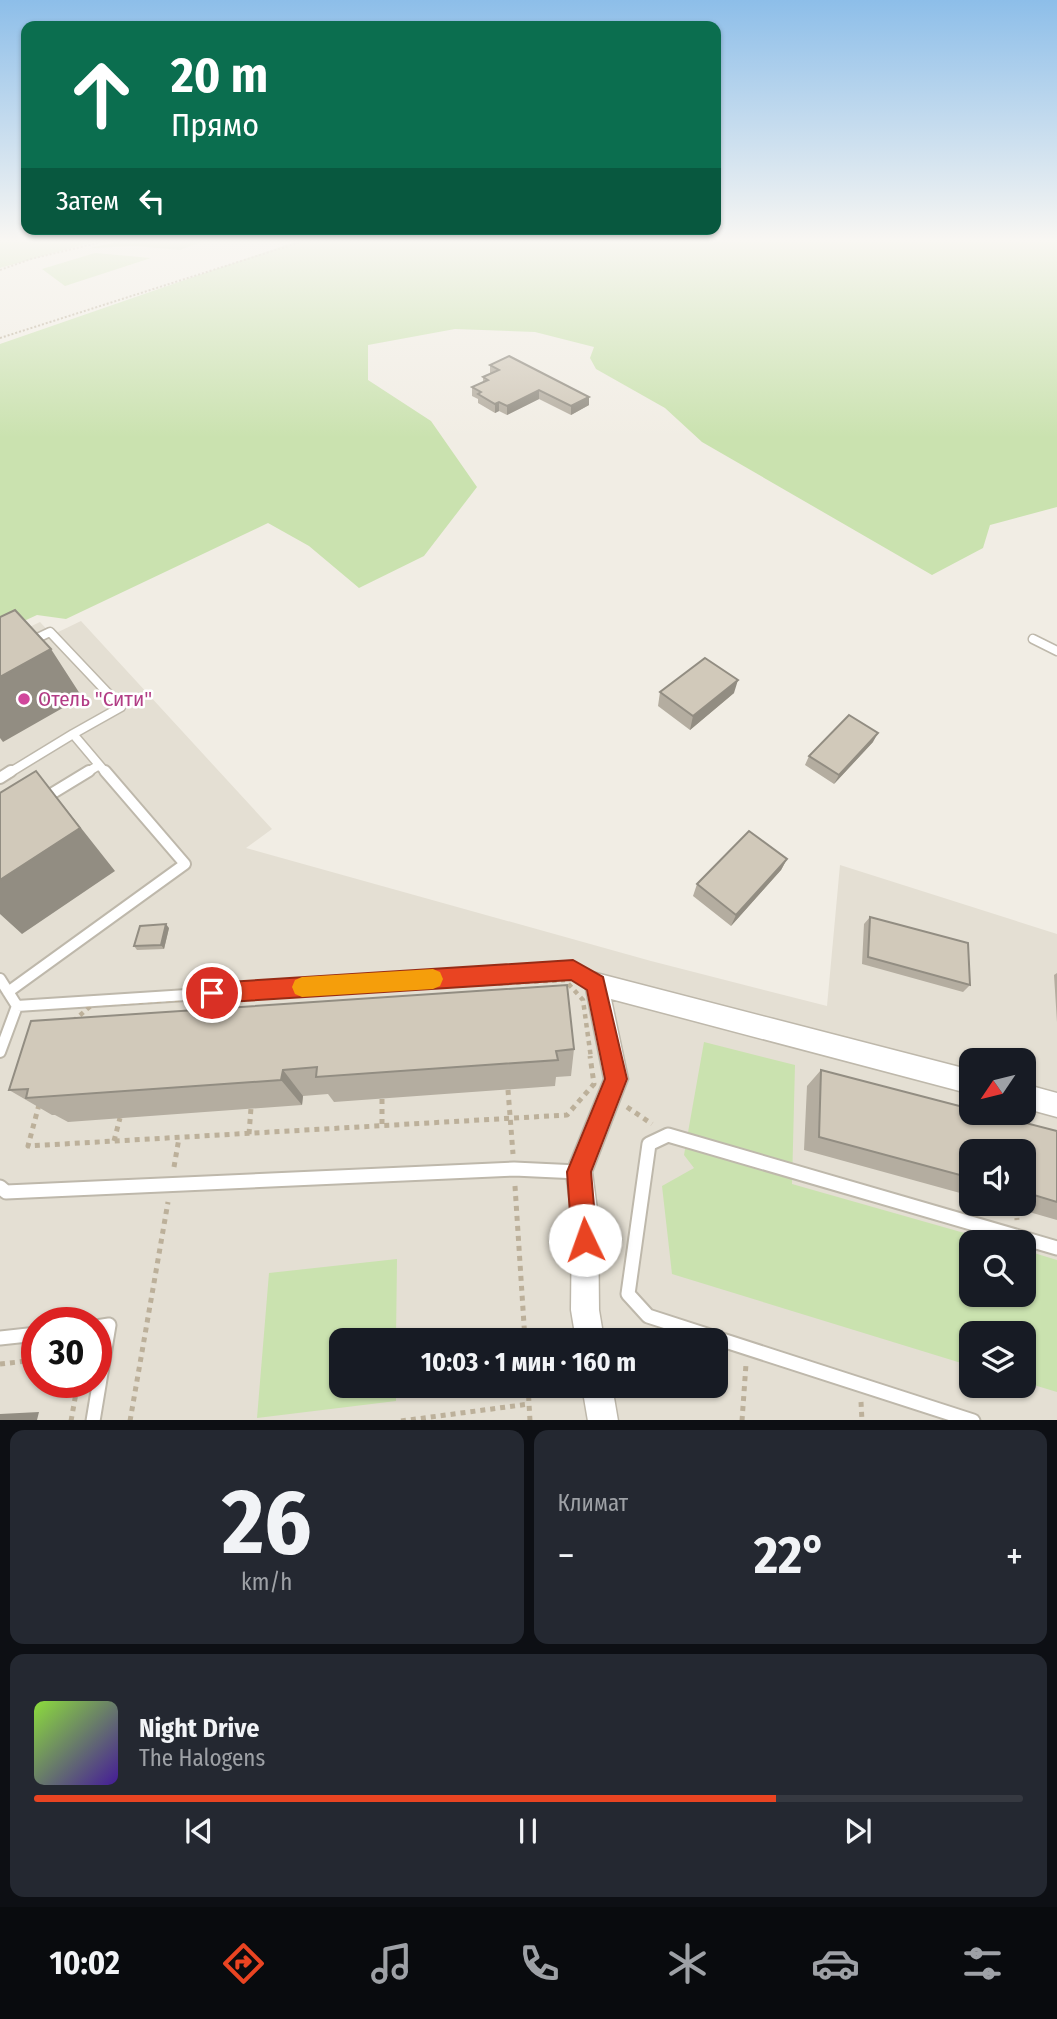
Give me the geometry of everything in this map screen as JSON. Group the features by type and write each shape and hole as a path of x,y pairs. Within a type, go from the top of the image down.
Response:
{"street":[{"path":"588,1328 585,1310 584,1217 579,1172 592,1142 602,1090 616,1079 596,984 959,1079"},
{"path":"1036,1099 1057,1105"},
{"path":"599,1398 603,1420"}],"lane":[{"path":"0,778 121,707 50,632 20,647"},
{"path":"1033,639 1057,651"},
{"path":"8,992 185,864 73,734"},
{"path":"33,805 99,765"},
{"path":"17,1006 573,970 596,984"},
{"path":"0,979 17,1006"},
{"path":"0,1052 17,1006"},
{"path":"974,1420 648,1316 628,1294 649,1144 668,1135 1057,1248"},
{"path":"0,1187 6,1192 513,1169 579,1172"},
{"path":"0,1338 21,1336"},
{"path":"93,1420 97,1398"}],"path":[{"path":"0,338 102,305"},
{"path":"602,1090 567,1115 28,1146 57,1035 93,1004 565,980 583,1000 602,1090 668,1135"},
{"path":"508,1090 524,1328"},
{"path":"382,1099 382,1127"},
{"path":"249,1134 251,1108"},
{"path":"114,1141 120,1118"},
{"path":"130,1420 179,1138"},
{"path":"742,1420 747,1348"},
{"path":"0,1364 21,1362"},
{"path":"71,1420 75,1398"},
{"path":"529,1398 530,1420"},
{"path":"401,1420 529,1404"}],"shaded area":[{"path":"81,621 272,829 246,848 651,961 827,1006 840,865 1057,934 1057,1420 0,1420 0,641 40,622 52,635"}],"green space":[{"path":"112,305 1057,305 1057,507 990,525 983,548 932,575 702,442 665,408 596,369 590,358 594,347 535,332 455,329 368,345 368,380 431,421 477,487 424,556 359,588 309,546 268,523 66,619 37,615 0,632 0,344"},
{"path":"704,1042 795,1065 792,1184 959,1231 959,1307 1036,1307 1036,1254 1057,1260 1057,1392 1036,1386 1036,1321 959,1321 959,1362 672,1274 662,1186 694,1168 684,1155"},
{"path":"397,1259 396,1328 329,1328 329,1398 396,1398 396,1401 257,1418 269,1273"}],"building":[{"path":"509,356 589,397 571,406 539,390 507,406 499,402 495,404 472,387 488,380 483,377 499,370 490,365"},
{"path":"15,610 51,649 0,677 0,617"},
{"path":"705,658 738,680 693,716 660,692"},
{"path":"849,715 878,733 839,775 809,756"},
{"path":"36,771 80,828 0,880 0,793"},
{"path":"749,831 787,859 736,915 697,884"},
{"path":"870,917 968,943 970,985 868,957"},
{"path":"166,924 161,945 134,946 140,926"},
{"path":"567,985 574,1049 556,1051 558,1060 316,1077 317,1067 283,1070 281,1080 26,1098 28,1089 9,1090 31,1021"},
{"path":"821,1070 959,1106 959,1125 1034,1125 1057,1131 1057,1202 1036,1196 1036,1139 959,1139 959,1175 819,1137"}],"slow traffic":[{"path":"302,987 433,979"}],"place":[{"name":"Отель \"Сити\"","path":"24,699"}],"route":[{"path":"212,993 573,970 596,984 616,1079 579,1172 585,1240"}]}
